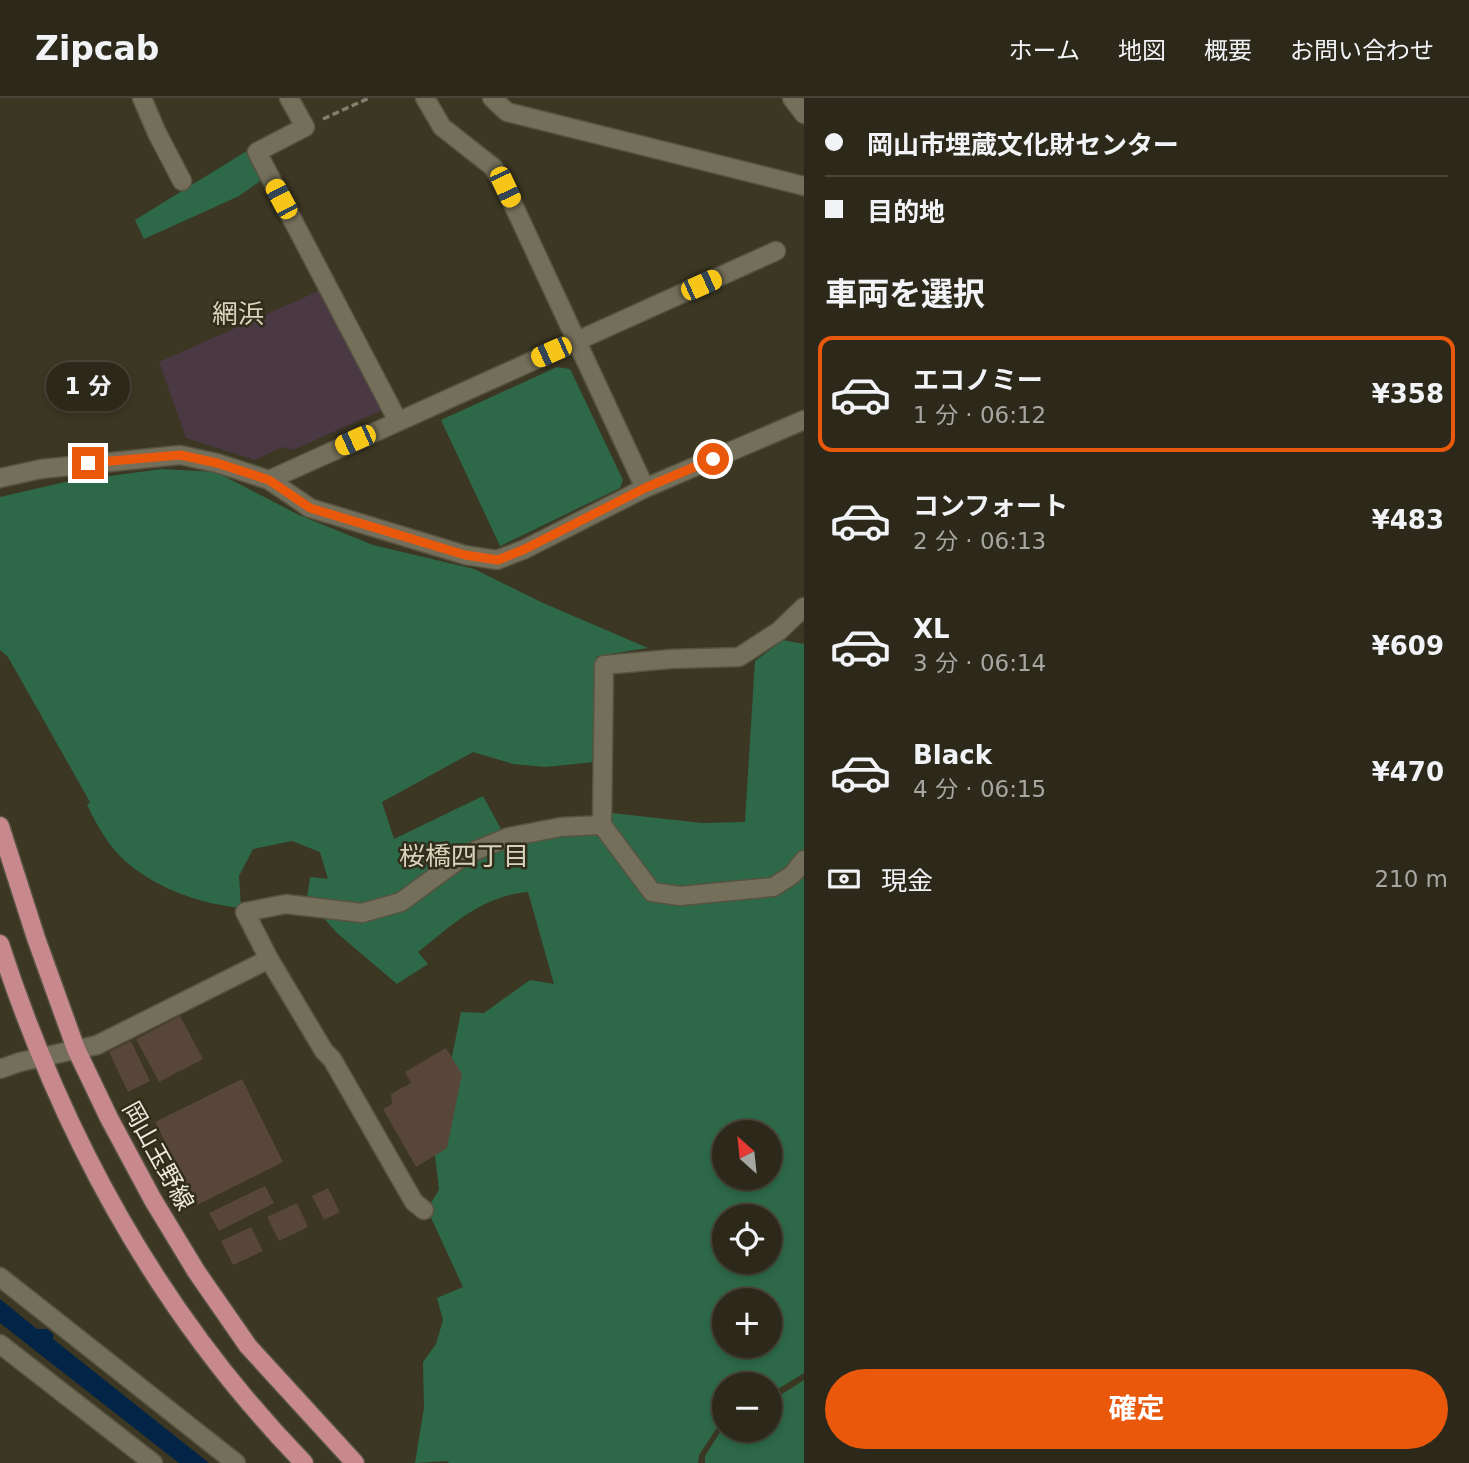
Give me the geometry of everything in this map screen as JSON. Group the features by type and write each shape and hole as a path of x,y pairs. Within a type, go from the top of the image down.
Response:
{"main road":[{"name":"岡山玉野線","path":"0,826 76,1049 108,1118 146,1188 196,1271 248,1346 355,1463"},
{"path":"0,944 40,1058 72,1130 115,1212 220,1367 267,1425 304,1463"}],"street":[{"path":"142,98 182,181"},
{"path":"289,98 305,127 257,152 398,421"},
{"path":"425,98 442,127 493,167 505,187 645,488"},
{"path":"492,98 508,112 804,186"},
{"path":"792,98 804,114"},
{"path":"269,480 776,251"},
{"path":"0,478 41,469 180,455 217,463 269,480 310,508 465,555 498,560 645,488 804,420"},
{"path":"804,607 779,631 739,657 604,665 602,825 652,892 680,896 773,887 792,874 804,860"},
{"path":"424,1210 414,1202 332,1059 324,1051 269,959 245,912 286,904 362,913 401,902 465,855 509,837 561,827 602,825"},
{"path":"0,1069 97,1045 269,959"},
{"path":"0,1277 236,1463"},
{"path":"0,1344 153,1463"}],"path":[{"path":"305,127 369,98"}],"shaded area":[{"path":"323,289 387,408 293,450 282,447 255,460 186,438 159,362"}],"green space":[{"path":"250,149 263,179 239,196 144,239 135,220"},
{"path":"557,367 570,369 623,480 620,488 500,546 441,420"},
{"path":"162,469 216,472 299,515 373,545 474,569 543,603 648,648 597,656 595,762 545,767 513,764 473,752 382,802 394,839 483,796 501,829 612,813 702,823 745,822 755,661 783,640 804,644 804,1373 782,1387 782,1372 712,1372 712,1435 699,1455 698,1463 415,1463 424,1408 423,1362 436,1344 443,1320 437,1298 463,1287 427,1209 439,1190 434,1146 461,1012 484,1013 530,980 554,984 528,892 496,899 468,913 418,952 428,964 397,984 337,933 307,899 310,877 328,879 320,852 292,841 253,849 239,876 241,908 176,892 131,866 101,831 87,805 90,802 8,657 0,650 0,497 65,482"},
{"path":"804,1380 804,1463 705,1463 705,1456 714,1442 782,1442 782,1394"}],"water":[{"path":"0,1299 37,1329 47,1329 53,1334 53,1339 209,1463 179,1463 0,1323"}],"building":[{"path":"180,1016 203,1059 159,1082 136,1039"},
{"path":"131,1041 150,1081 128,1092 109,1052"},
{"path":"446,1048 462,1074 447,1148 416,1167 383,1109 392,1104 391,1094 411,1083 405,1072"},
{"path":"242,1079 283,1162 197,1205 155,1122"},
{"path":"265,1186 274,1203 219,1231 209,1213"},
{"path":"328,1188 340,1212 324,1220 312,1196"},
{"path":"297,1203 308,1227 279,1241 267,1217"},
{"path":"251,1227 263,1251 233,1265 221,1241"}],"district":[{"name":"網浜","path":"238,314"},
{"name":"桜橋四丁目","path":"464,856"}],"route":[{"path":"88,463 180,455 217,463 269,480 310,508 465,555 498,560 645,488 713,459"}]}
